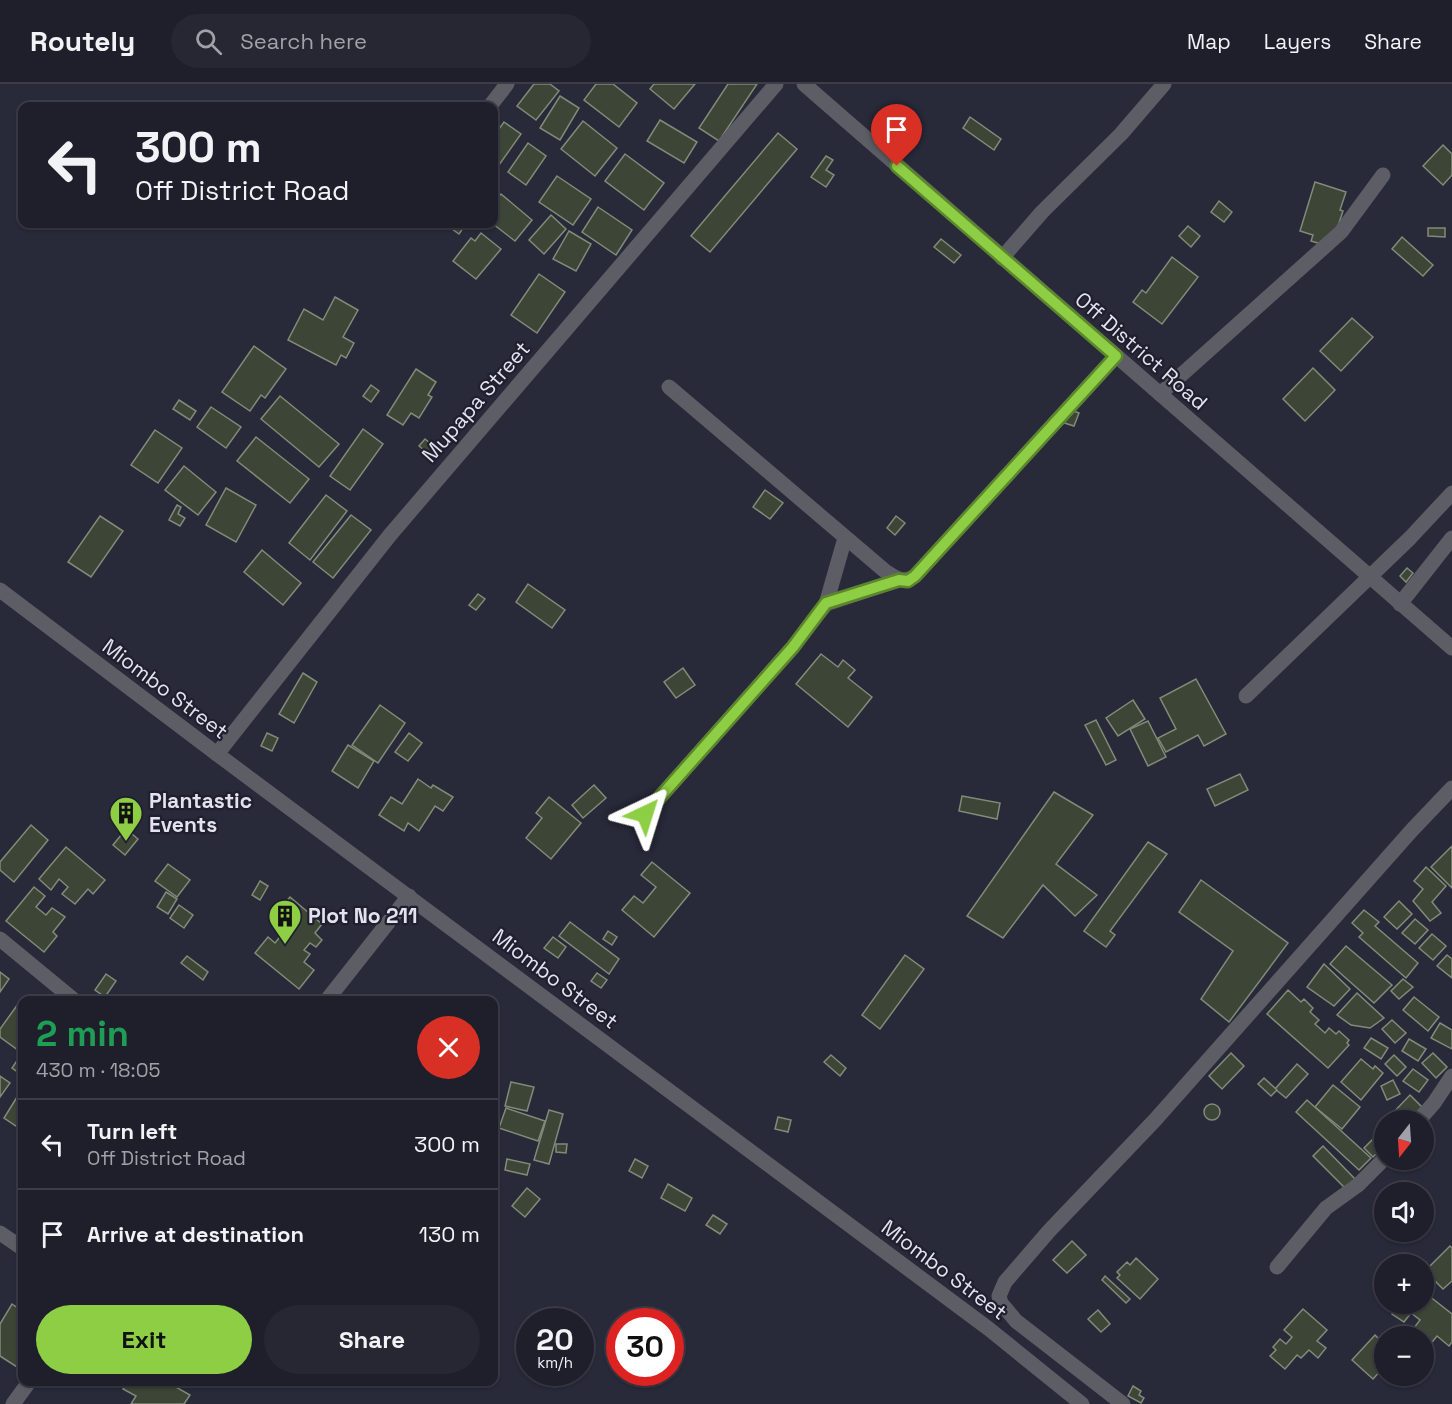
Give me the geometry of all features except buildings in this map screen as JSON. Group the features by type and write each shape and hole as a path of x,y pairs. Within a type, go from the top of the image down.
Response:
{"street":[{"path":"493,102 507,84"},
{"name":"Mupapa Street","path":"217,754 390,535 776,84"},
{"name":"Off District Road","path":"804,84 1452,648"},
{"path":"1002,258 1042,212 1121,134 1164,84"},
{"path":"1160,394 1341,232 1383,175"},
{"path":"826,603 899,580 908,581 915,576 1116,356"},
{"path":"669,387 845,538 899,580"},
{"path":"1246,696 1410,538 1452,493"},
{"path":"645,814 793,647 826,603 845,538"},
{"path":"1400,604 1452,538"},
{"name":"Miombo Street","path":"0,590 989,1329 1082,1404"},
{"path":"1124,1404 1016,1321 1001,1303 999,1296 1005,1282 1155,1120 1412,830 1452,788"},
{"path":"330,996 409,896"},
{"path":"0,939 69,996"},
{"path":"1428,1110 1452,1076"},
{"path":"1277,1268 1326,1208 1358,1185 1374,1169"},
{"path":"0,1233 18,1245"},
{"path":"13,1404 27,1386"}],"place":[{"name":"Plantastic Events","path":"126,842"},
{"name":"Plot No 211","path":"285,945"}],"route":[{"path":"645,814 793,647 826,603 899,580 908,581 915,576 1116,356 897,166"}]}
